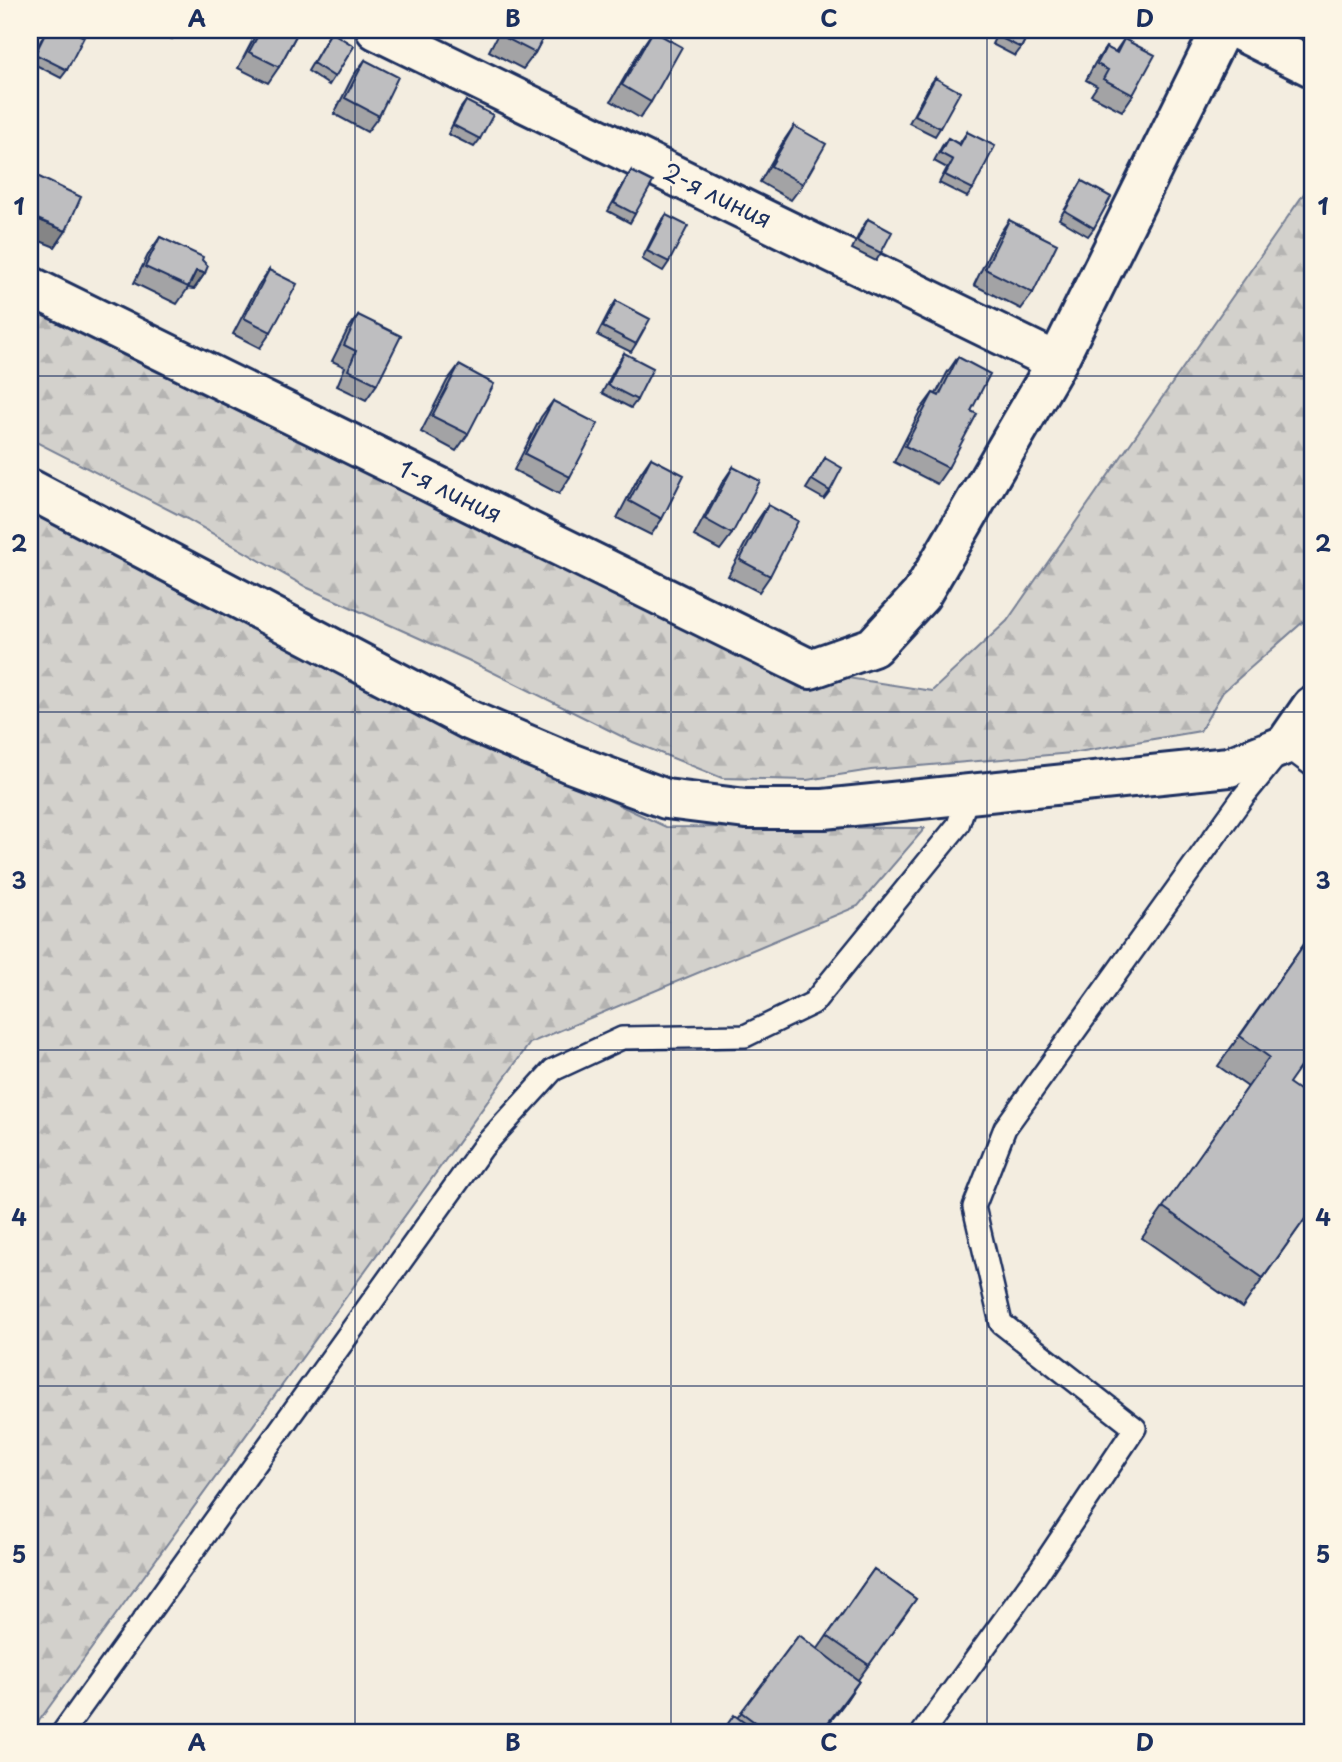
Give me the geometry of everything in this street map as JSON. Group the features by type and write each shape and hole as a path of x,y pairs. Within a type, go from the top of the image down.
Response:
{"street":[{"name":"2-я линия","path":"376,30 1057,362"},
{"path":"1057,362 1221,30"},
{"path":"1238,30 1312,67"},
{"name":"1-я линия","path":"30,286 810,669 873,648 921,595 1057,362"},
{"path":"30,489 469,719 570,763 666,799 746,809 824,809 1229,767 1298,755 1312,706"}],"lane":[{"path":"923,1732 1045,1563 1135,1428 1001,1323 974,1207 1005,1128 1242,797 1298,755"},
{"path":"63,1732 483,1147 553,1070 622,1038 745,1036 813,1003 958,825 968,795"}],"green space":[{"path":"1312,182 1312,614 1223,692 1200,731 1072,753 871,770 807,780 722,778 633,742 468,660 308,588 187,519 30,439 30,304 822,674 932,691 1007,621"},
{"path":"30,510 519,758 666,827 925,828 858,906 530,1043 31,1732"}],"building":[{"path":"47,30 71,30 84,37 67,70 35,54"},
{"path":"261,30 299,30 279,67 249,52"},
{"path":"503,30 547,30 535,53 500,35"},
{"path":"1000,30 1030,30 1021,48 997,36"},
{"path":"653,31 682,47 651,102 622,85"},
{"path":"331,32 354,46 335,77 313,63"},
{"path":"1124,39 1155,55 1133,95 1103,79 1108,70 1097,64 1106,47 1117,53"},
{"path":"365,60 398,77 379,116 345,98"},
{"path":"935,78 960,92 940,128 915,115"},
{"path":"466,101 493,115 480,139 453,125"},
{"path":"794,126 826,144 803,184 771,166"},
{"path":"967,132 995,146 973,189 945,175 953,160 940,153 948,138 960,145"},
{"path":"631,171 653,182 635,214 614,203"},
{"path":"37,176 81,197 66,231 30,216 30,193"},
{"path":"1082,181 1111,197 1094,228 1065,211"},
{"path":"666,215 688,226 669,262 647,251"},
{"path":"868,219 892,232 881,253 857,241"},
{"path":"1009,220 1057,244 1033,293 985,269"},
{"path":"160,237 203,257 202,260 208,266 205,273 196,271 188,287 145,267"},
{"path":"269,270 297,284 271,332 244,318"},
{"path":"616,301 650,319 636,344 603,327"},
{"path":"358,315 401,336 377,384 348,370 356,351 344,345"},
{"path":"624,353 653,368 637,400 608,385"},
{"path":"958,357 990,374 971,411 977,414 948,468 905,446 933,393 939,396"},
{"path":"459,365 494,384 468,434 432,416"},
{"path":"553,401 598,424 570,477 525,454"},
{"path":"651,458 684,475 662,519 629,501"},
{"path":"825,458 842,468 830,491 812,480"},
{"path":"733,467 760,481 732,534 705,519"},
{"path":"768,505 798,521 770,576 740,560"},
{"path":"1312,933 1312,1050 1289,1083 1312,1099 1312,1209 1263,1278 1163,1207 1269,1057 1240,1036"},
{"path":"874,1569 916,1599 869,1665 827,1636"},
{"path":"799,1635 859,1681 821,1732 768,1732 741,1712"},
{"path":"734,1715 757,1732 722,1732"}]}
